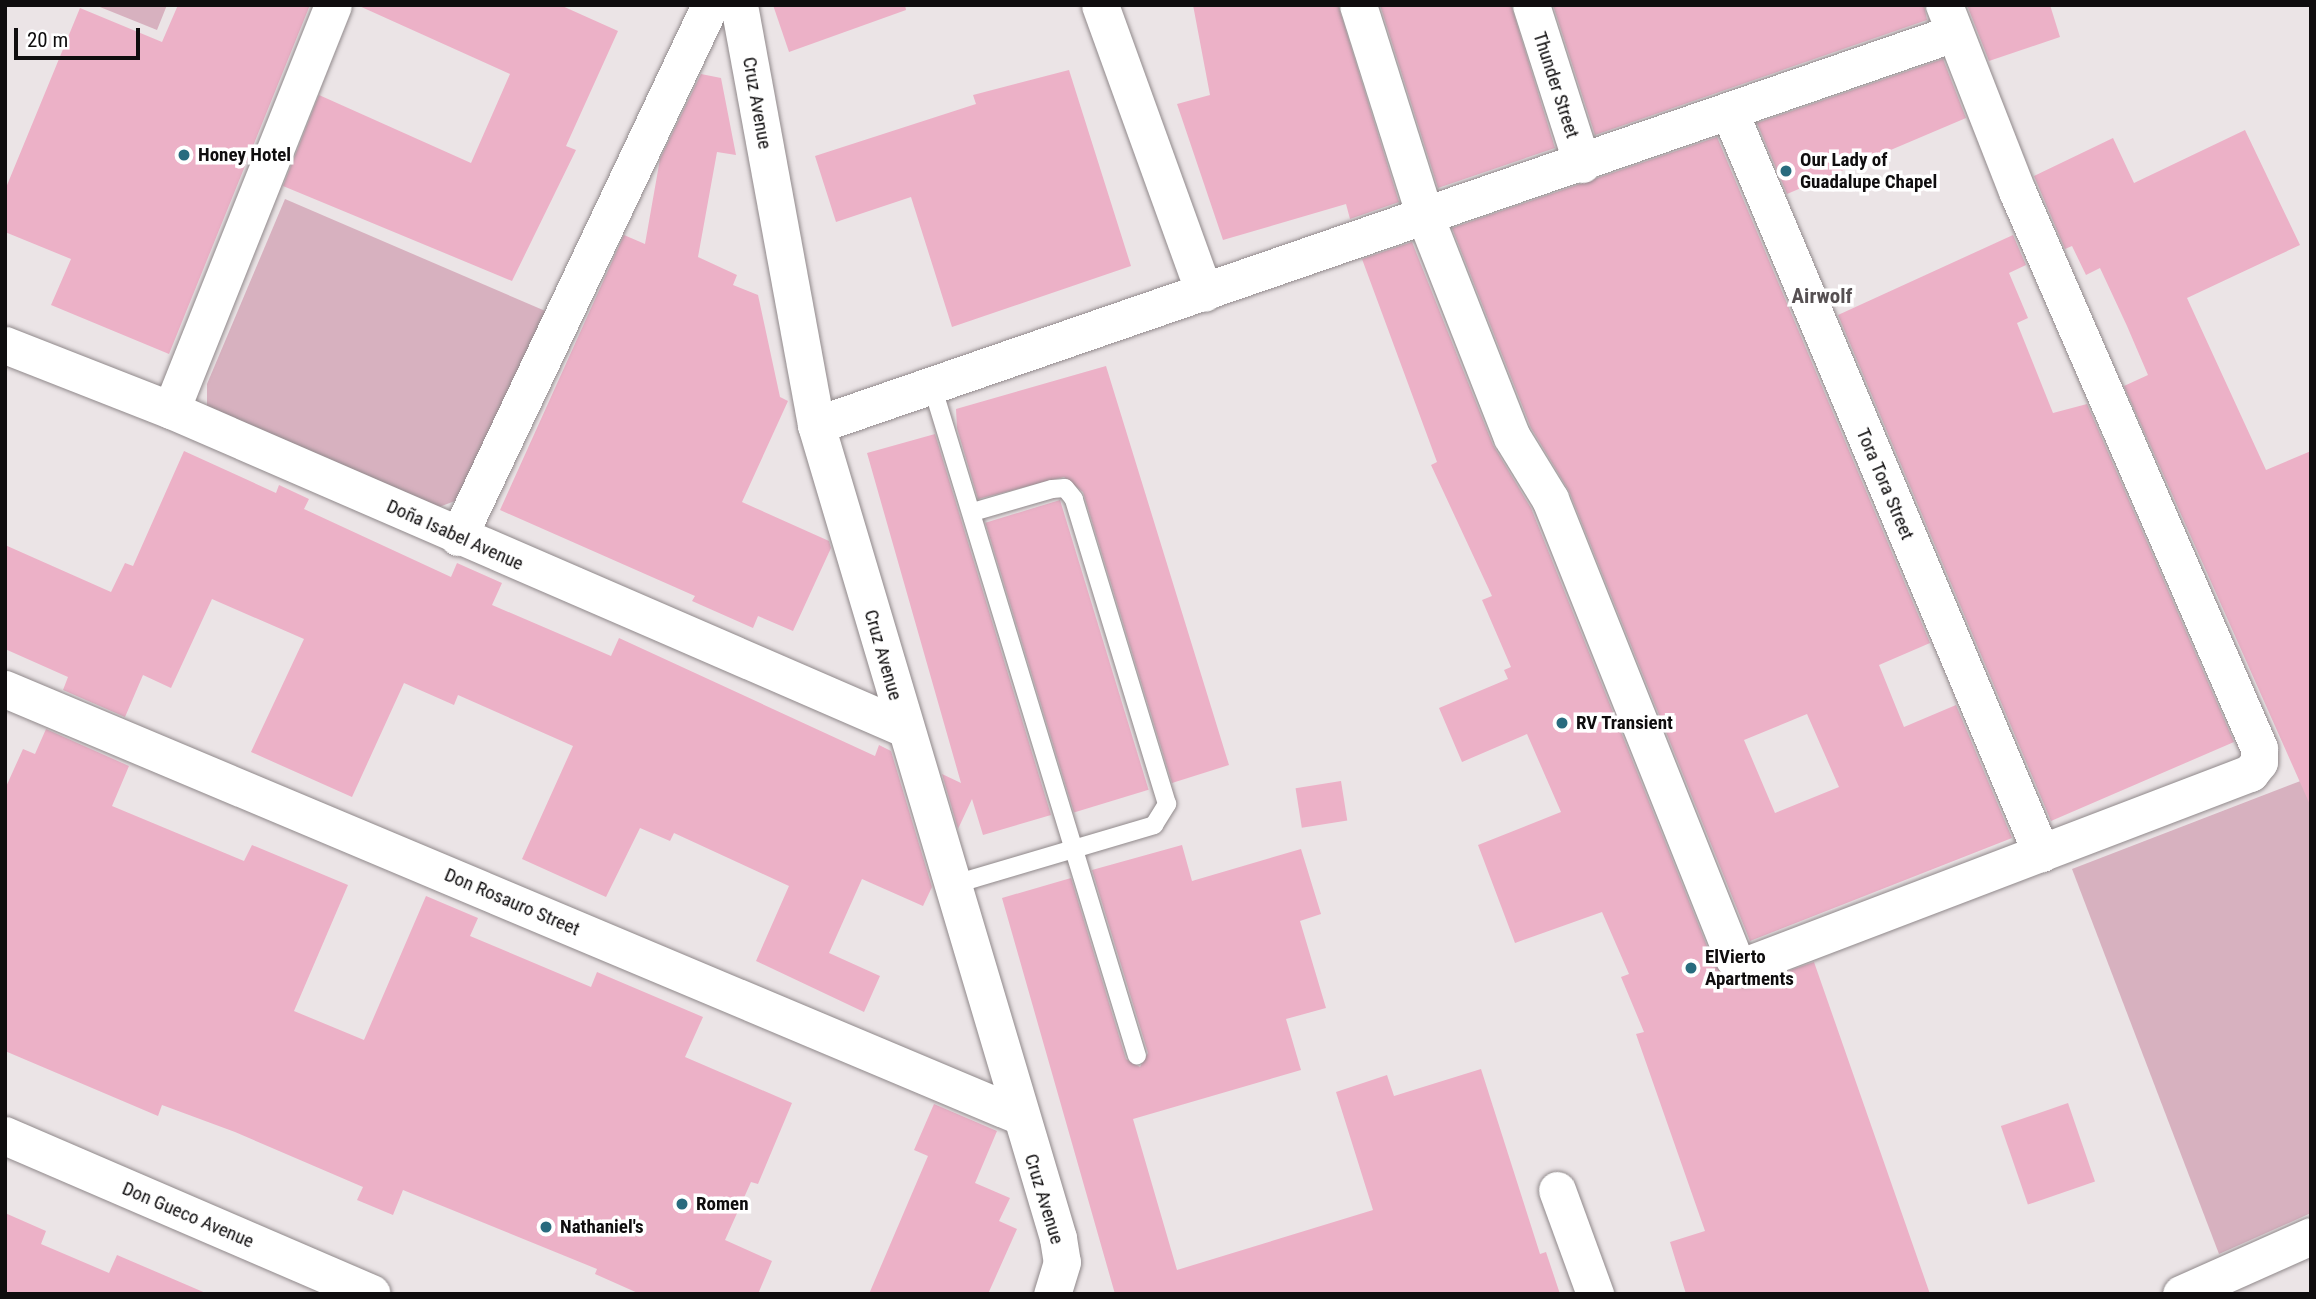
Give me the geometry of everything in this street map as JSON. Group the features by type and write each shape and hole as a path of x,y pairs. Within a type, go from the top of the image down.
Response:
{"main road":[{"name":"Don Gueco Avenue","path":"5,1136 371,1294"}],"street":[{"path":"171,410 333,5"},
{"path":"458,537 710,5"},
{"name":"Cruz Avenue","path":"739,5 816,425 1018,1115 1058,1238 1062,1262 1052,1294"},
{"path":"1100,5 1204,293"},
{"path":"816,425 933,389 1204,293 1426,219 1730,113 1949,19 2259,748 2250,773 1759,963 1744,966 1734,958 1550,499 1511,437 1426,219 1358,5"},
{"name":"Thunder Street","path":"1531,5 1582,164"},
{"name":"Tora Tora Street","path":"1730,113 2042,853"},
{"name":"Doña Isabel Avenue","path":"5,345 171,410 458,537 904,728"},
{"name":"Don Rosauro Street","path":"5,689 1018,1115"},
{"path":"1558,1190 1595,1294"},
{"path":"2181,1294 2311,1236"}],"lane":[{"path":"933,389 974,512 1070,851 1137,1056"},
{"path":"952,885 1154,825 1167,804 1074,499 1065,488 1052,489 974,512"}],"shaded area":[{"path":"95,5 167,5 157,30"},
{"path":"285,199 550,313 455,501 439,507 207,414 207,384"},
{"path":"2311,777 2311,1213 2219,1254 2072,869"}],"building":[{"name":"Honey Hotel","path":"178,5 310,5 169,354 51,305 71,259 5,232 5,190 80,8 162,42"},
{"path":"357,5 560,5 618,31 566,146 576,150 512,281 283,186 319,95 471,163 510,74"},
{"path":"773,5 905,5 906,10 789,52"},
{"path":"1193,5 1338,5 1399,202 1350,219 1346,204 1223,240 1177,104 1210,95"},
{"path":"1380,5 1511,5 1555,148 1438,188"},
{"path":"1553,5 1924,5 1927,20 1595,135"},
{"path":"1967,5 2050,5 2060,37 1989,61"},
{"path":"1943,59 1966,118 1787,194 1757,123"},
{"path":"1069,70 1131,266 952,327 911,197 836,222 815,156 976,104 973,95"},
{"path":"701,74 721,78 736,155 717,152 698,257 737,275 733,285 758,295 780,397 788,401 742,502 829,541 831,548 793,631 758,616 753,628 692,601 695,596 500,510 624,235 645,244 660,159"},
{"path":"2245,130 2300,245 2187,298 2266,470 2311,451 2311,807 2124,386 2148,375 2127,326 2100,268 2086,275 2072,246 2065,249 2034,176 2113,138 2134,183"},
{"path":"1717,137 1930,643 1879,665 1904,727 1956,705 2012,838 1750,941 1569,491 1531,428 1452,228","holes":["1807,714 1839,787 1775,813 1744,740"]},
{"path":"2013,235 2026,265 2009,273 2028,318 2017,323 2053,413 2087,404 2234,742 2051,821 1838,315"},
{"path":"1412,242 1493,445 1531,508 1715,966 1741,987 1814,962 1930,1294 1686,1294 1670,1242 1705,1231 1636,1034 1644,1032 1621,977 1629,974 1602,912 1515,943 1478,845 1561,812 1527,734 1462,762 1439,708 1508,679 1504,670 1511,667 1482,600 1492,596 1431,465 1437,462 1362,259"},
{"path":"1106,366 1229,765 1172,783 1083,492 1064,477 978,499 957,428 956,409"},
{"path":"935,434 1051,815 983,835 972,799 958,829 942,774 961,783 867,453"},
{"path":"184,451 276,493 279,485 309,499 304,509 451,577 457,563 502,583 492,605 611,656 619,638 875,756 879,745 891,751 932,887 923,906 862,879 829,953 880,976 864,1012 756,961 789,886 674,833 670,841 640,828 606,897 522,859 573,746 458,695 454,705 404,683 352,797 251,752 304,639 212,599 171,688 143,675 125,717 63,690 68,677 5,649 5,545 111,592 125,563 133,566"},
{"path":"1060,500 1149,790 1074,813 985,523"},
{"path":"46,729 129,766 112,806 244,861 252,845 348,885 294,1011 364,1040 426,896 478,918 470,936 591,987 597,972 703,1017 685,1057 792,1103 758,1184 751,1182 725,1240 772,1261 758,1294 640,1294 595,1274 597,1269 403,1190 393,1215 357,1200 363,1187 235,1132 162,1105 158,1116 5,1051 5,789 23,749 35,754"},
{"path":"1341,781 1347,821 1302,828 1296,788"},
{"path":"1182,845 1192,881 1301,849 1321,914 1300,921 1326,1008 1286,1019 1301,1070 1133,1119 1177,1270 1373,1210 1336,1092 1387,1075 1394,1096 1481,1069 1540,1254 1546,1252 1560,1294 1115,1294 1002,898 1071,878 1126,1059 1140,1067 1148,1053 1092,870"},
{"path":"2068,1103 2095,1181 2028,1205 2001,1126"},
{"path":"934,1104 997,1131 975,1183 1010,1198 999,1221 1017,1229 988,1294 869,1294 928,1156 914,1150"},
{"path":"5,1213 46,1231 41,1244 109,1273 117,1255 208,1294 5,1294"}],"place":[{"name":"Honey Hotel","path":"184,155"},
{"name":"Our Lady of Guadalupe Chapel","path":"1786,171"},
{"name":"RV Transient","path":"1562,723"},
{"name":"ElVierto Apartments","path":"1691,968"},
{"name":"Romen","path":"682,1204"},
{"name":"Nathaniel's","path":"546,1227"}],"district":[{"name":"Airwolf","path":"1822,296"}]}
